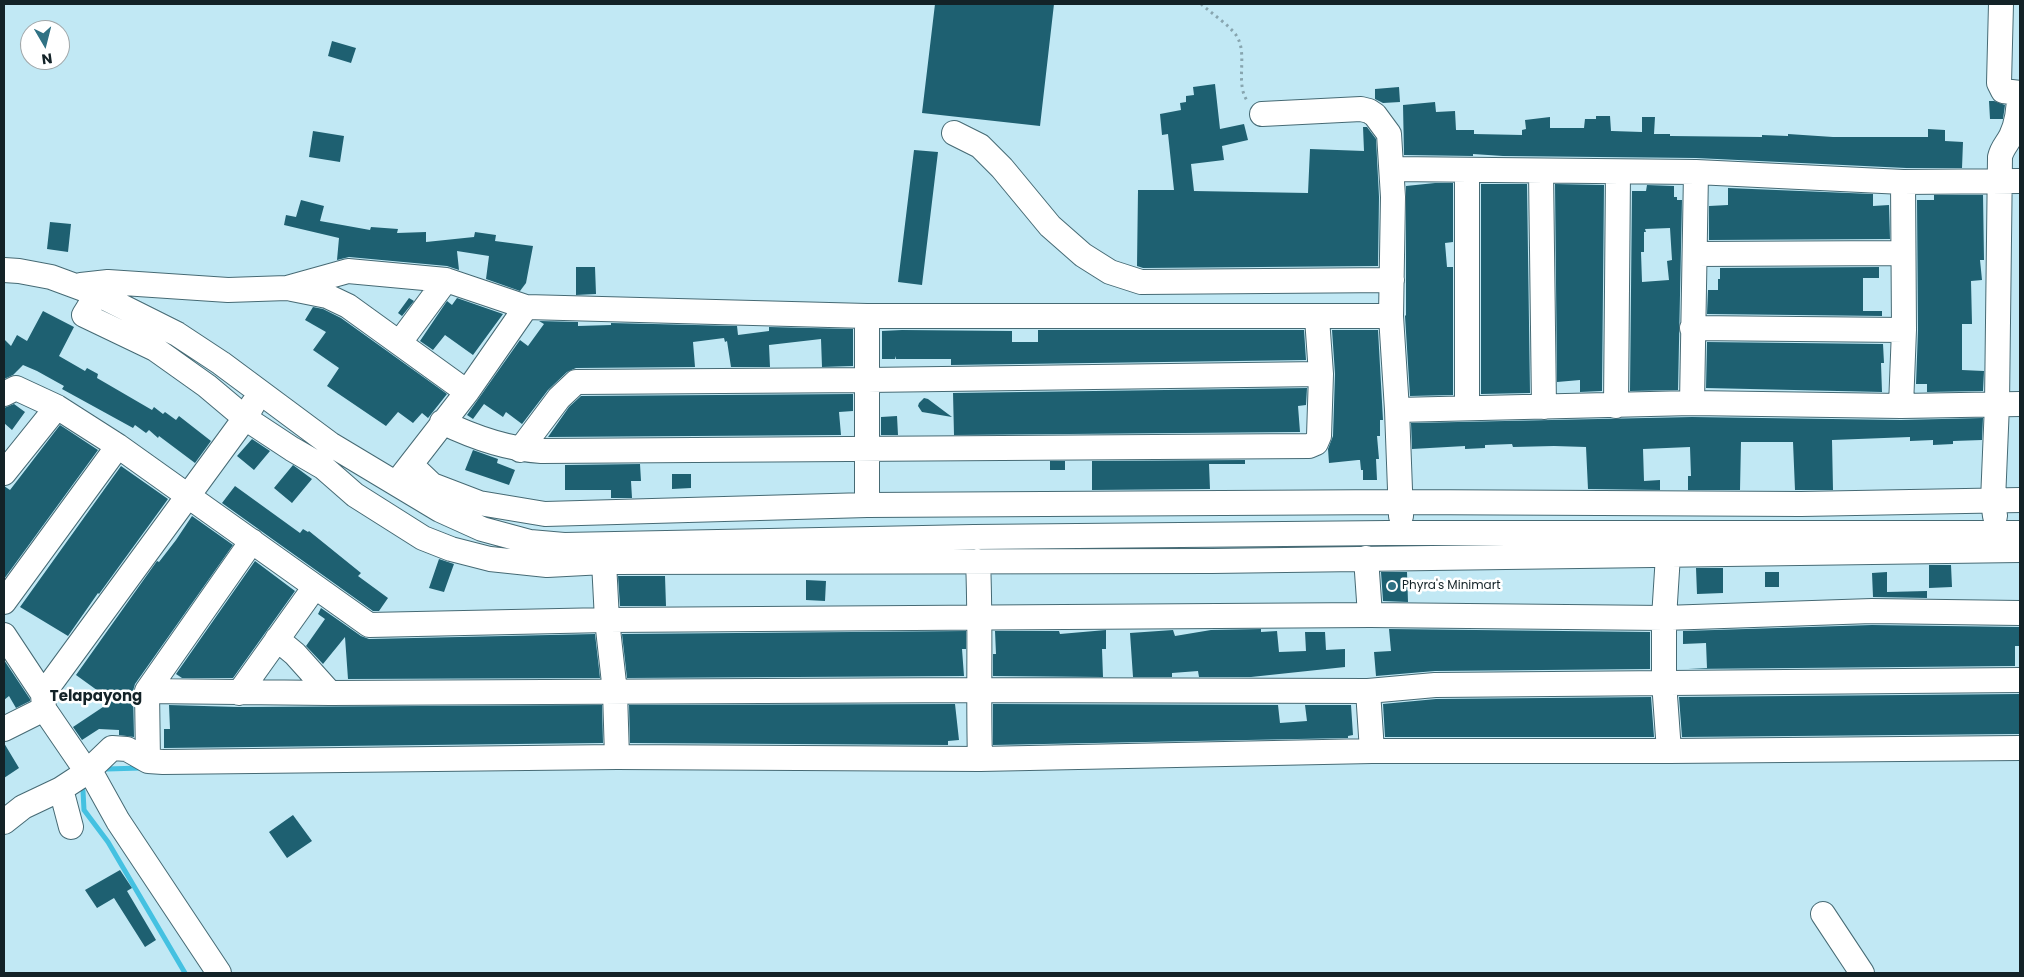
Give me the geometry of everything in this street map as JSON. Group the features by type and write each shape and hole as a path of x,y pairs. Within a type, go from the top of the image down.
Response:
{"street":[{"path":"4,270 51,277 97,294 177,334 330,444 440,510 482,529 530,542 564,545 974,537 1402,533 2009,533 1993,501 2010,181 2001,149 2011,136 2017,122 2019,93 2003,91 1999,83 2000,4"},
{"path":"1262,114 1360,109 1369,111 1381,121 1389,134 1393,197 1391,316 1402,533"},
{"path":"954,133 980,146 1002,168 1050,226 1083,255 1110,272 1141,282 1392,280"},
{"path":"1392,169 1696,172 1904,182 2010,181"},
{"path":"1467,170 1467,407"},
{"path":"1542,171 1544,407"},
{"path":"1616,406 1618,172"},
{"path":"1692,403 1696,172"},
{"path":"1902,406 1904,182"},
{"path":"1695,254 1903,253"},
{"path":"287,288 348,271 446,280 526,307 867,316 1317,318 1391,316"},
{"path":"400,342 446,280"},
{"path":"74,286 108,282 228,290 287,288 328,296 348,306 467,392"},
{"path":"97,294 84,315 155,349 207,386 245,418 323,467 355,495 423,538 451,549 490,558 547,565 604,562 1366,558 2020,550"},
{"path":"396,484 467,392 526,307"},
{"path":"867,316 867,505"},
{"path":"442,422 462,432 520,450 1310,446 1316,443 1319,436 1321,374 1317,318"},
{"path":"1692,328 1904,330"},
{"path":"520,450 559,398 576,382 1321,374"},
{"path":"4,394 16,388 57,407 118,446 187,494 314,588 369,625 607,620 1370,615 1664,618 1872,611 2020,613"},
{"path":"4,729 43,701 187,494 245,418 260,392"},
{"path":"1397,410 1692,403 1902,406 2020,404"},
{"path":"4,474 57,407"},
{"path":"4,602 118,446"},
{"path":"411,464 432,485 479,503 545,514 867,505 1400,502 1801,504 2020,500"},
{"path":"148,760 147,691 252,541"},
{"path":"1668,555 1664,618 1664,682 1669,751"},
{"path":"1366,558 1370,615"},
{"path":"978,561 980,760"},
{"path":"604,562 607,620 615,692 617,757"},
{"path":"239,693 314,588"},
{"path":"4,635 87,772 93,776 118,821 219,973"},
{"path":"277,639 294,654 330,693"},
{"path":"147,691 239,693 978,690 1368,691 1435,685 2020,680"},
{"path":"1368,691 1372,751"},
{"path":"4,822 22,808 87,772 112,748 127,749 148,760 163,762 617,757 980,760 1372,751 2020,748"},
{"path":"61,788 71,827"},
{"path":"1822,914 1862,973"}],"path":[{"path":"1201,4 1236,35 1240,48 1243,95 1250,105 1262,114"}],"building":[{"path":"935,4 1054,4 1040,126 922,113"},
{"path":"332,41 356,48 351,63 328,56"},
{"path":"1215,84 1220,129 1244,124 1248,140 1222,146 1224,160 1191,164 1194,191 1308,193 1310,149 1364,151 1363,127 1367,127 1376,139 1379,197 1378,266 1143,268 1137,266 1138,190 1174,190 1168,134 1162,135 1160,114 1181,110 1180,103 1186,102 1186,96 1194,95 1193,87"},
{"path":"1399,87 1400,102 1383,103 1375,99 1375,89"},
{"path":"1989,101 2005,105 2003,119 1990,119"},
{"path":"1435,102 1436,112 1455,111 1456,130 1474,130 1474,134 1522,135 1522,130 1526,129 1525,120 1550,117 1550,128 1584,128 1585,119 1596,119 1596,116 1610,116 1611,131 1642,132 1642,117 1655,117 1654,134 1670,134 1670,136 1762,137 1762,135 1788,136 1788,134 1833,137 1928,137 1928,129 1945,130 1945,141 1963,142 1962,168 1906,168 1696,158 1473,154 1473,156 1404,155 1403,105"},
{"path":"313,131 344,136 340,162 309,157"},
{"path":"914,150 938,152 922,285 898,282"},
{"path":"1453,183 1453,242 1445,243 1447,267 1453,267 1453,395 1410,396 1405,316 1406,186"},
{"path":"1481,184 1527,184 1530,393 1481,394"},
{"path":"1555,184 1604,185 1602,391 1580,392 1580,380 1557,382"},
{"path":"1647,185 1674,186 1674,197 1677,197 1677,200 1682,200 1678,390 1630,391 1632,191 1646,191","holes":["1670,228 1672,260 1667,261 1669,280 1642,282 1641,252 1644,252 1645,229"]},
{"path":"1728,188 1873,194 1873,206 1889,205 1890,239 1709,240 1709,206 1728,205"},
{"path":"1934,195 1983,195 1984,260 1980,260 1982,280 1971,281 1972,324 1962,324 1962,370 1984,371 1983,391 1927,392 1927,384 1916,384 1918,330 1917,200 1934,200"},
{"path":"301,200 324,206 320,221 370,230 371,227 398,229 397,233 426,232 426,242 474,237 475,232 496,235 495,241 533,246 526,283 520,291 486,279 489,256 457,251 459,270 447,266 349,257 337,260 339,238 284,225 286,215 296,217"},
{"path":"50,222 71,224 68,252 47,249"},
{"path":"576,267 595,267 596,294 576,295"},
{"path":"1879,267 1879,278 1863,278 1863,311 1882,311 1882,316 1707,314 1708,290 1718,290 1720,268"},
{"path":"409,298 414,301 402,316 398,313"},
{"path":"457,298 503,314 473,355 445,335 433,350 420,341 447,301 452,305"},
{"path":"313,307 323,309 341,318 447,394 428,418 422,413 413,423 398,412 386,426 327,386 339,368 313,350 326,332 305,320"},
{"path":"43,311 74,327 59,356 85,371 87,368 98,374 97,378 152,410 154,407 176,420 179,416 211,441 195,463 149,430 146,433 135,425 133,428 62,389 64,386 37,371 23,365 13,375 4,379 4,339 11,346 17,335 27,341"},
{"path":"539,321 578,322 578,326 611,325 611,323 737,326 738,335 769,331 769,327 853,329 853,366 822,367 821,339 769,345 770,367 731,367 727,341 725,342 724,338 693,342 695,367 576,368 567,372 548,390 522,424 506,412 503,417 484,404 473,419 467,415 520,340 528,346 544,324"},
{"path":"1038,330 1304,330 1306,360 951,365 951,359 896,359 895,356 895,359 882,359 882,331 1012,331 1012,342 1038,342"},
{"path":"1332,330 1378,330 1383,420 1380,420 1380,436 1377,436 1379,459 1376,459 1377,480 1363,480 1360,460 1329,463 1328,449 1333,436 1335,374"},
{"path":"1707,342 1883,344 1884,363 1881,363 1882,392 1706,388"},
{"path":"1307,388 1306,405 1298,406 1300,432 954,435 953,393"},
{"path":"853,394 853,411 839,412 841,435 548,437 569,407 581,396"},
{"path":"924,398 952,417 922,412 918,406"},
{"path":"14,404 25,412 12,430 4,423 4,408"},
{"path":"897,416 898,435 881,435 881,417"},
{"path":"1692,417 1901,420 1983,418 1982,440 1953,441 1953,444 1933,445 1933,440 1910,441 1910,437 1832,440 1833,490 1795,490 1793,442 1741,442 1740,490 1688,490 1688,476 1691,476 1690,447 1643,449 1644,481 1660,480 1660,490 1588,489 1586,447 1513,447 1512,444 1485,445 1485,448 1465,449 1465,446 1412,449 1411,423"},
{"path":"60,425 98,450 4,579 4,486 10,490"},
{"path":"252,439 270,451 254,470 237,456"},
{"path":"473,450 498,459 497,463 515,470 509,485 465,470"},
{"path":"1245,460 1245,464 1209,464 1210,489 1092,490 1092,461"},
{"path":"1050,461 1065,461 1065,470 1050,470"},
{"path":"640,464 641,481 631,481 632,498 611,498 611,490 565,490 565,465"},
{"path":"293,465 312,479 292,503 274,488"},
{"path":"121,466 168,499 68,636 20,607"},
{"path":"672,474 691,474 691,488 672,489"},
{"path":"235,486 300,533 303,529 309,531 361,573 358,576 388,598 379,611 373,611 222,503"},
{"path":"192,516 233,545 135,684 133,691 134,737 119,735 119,730 99,729 82,740 73,727 112,701 76,675 157,561 159,562"},
{"path":"439,559 454,564 444,592 429,588"},
{"path":"255,561 295,591 233,678 182,678 176,674"},
{"path":"1929,565 1951,565 1952,587 1929,588"},
{"path":"1696,568 1723,568 1723,593 1697,594"},
{"path":"1381,572 1407,572 1408,602 1383,601"},
{"path":"1765,572 1779,572 1779,587 1765,587"},
{"path":"1887,572 1887,592 1927,591 1927,598 1873,597 1872,573"},
{"path":"618,576 665,576 666,606 620,606"},
{"path":"806,580 826,581 825,601 806,600"},
{"path":"321,608 361,636 369,639 595,634 600,678 348,679 345,637 323,664 306,646 325,619 318,614"},
{"path":"1872,625 2019,627 2020,646 2015,646 2015,666 1688,669 1707,668 1706,643 1683,644 1683,631"},
{"path":"1261,629 1261,632 1277,631 1279,652 1306,651 1305,632 1325,632 1326,650 1345,649 1345,667 1251,677 1199,677 1198,671 1172,673 1172,677 1133,677 1130,633 1173,630 1175,636 1211,630"},
{"path":"1389,629 1650,632 1650,669 1435,671 1376,676 1374,652 1391,651"},
{"path":"1106,630 1106,649 1102,649 1103,677 993,676 993,654 996,654 995,631 1059,631 1060,634"},
{"path":"966,631 966,649 962,649 964,676 627,678 622,634"},
{"path":"4,660 30,699 30,701 16,708 9,696 4,700"},
{"path":"2020,694 2020,734 1682,737 1679,697"},
{"path":"1651,697 1654,737 1385,737 1383,704 1436,699"},
{"path":"955,704 959,740 948,741 948,745 630,743 629,705"},
{"path":"993,704 1278,705 1280,723 1307,721 1305,705 1351,705 1353,735 1348,736 1348,738 993,745"},
{"path":"169,705 238,707 602,705 603,743 164,748 164,729 170,729"},
{"path":"4,743 19,768 4,778"},
{"path":"293,815 312,841 287,858 269,832"},
{"path":"120,870 132,888 127,891 156,940 145,947 114,898 97,908 85,890"}],"waterway":[{"path":"107,769 141,768"},
{"path":"83,791 84,810 108,842 185,973"}],"place":[{"name":"Phyra's Minimart","path":"1392,586"}],"district":[{"name":"Telapayong","path":"96,697"}]}
